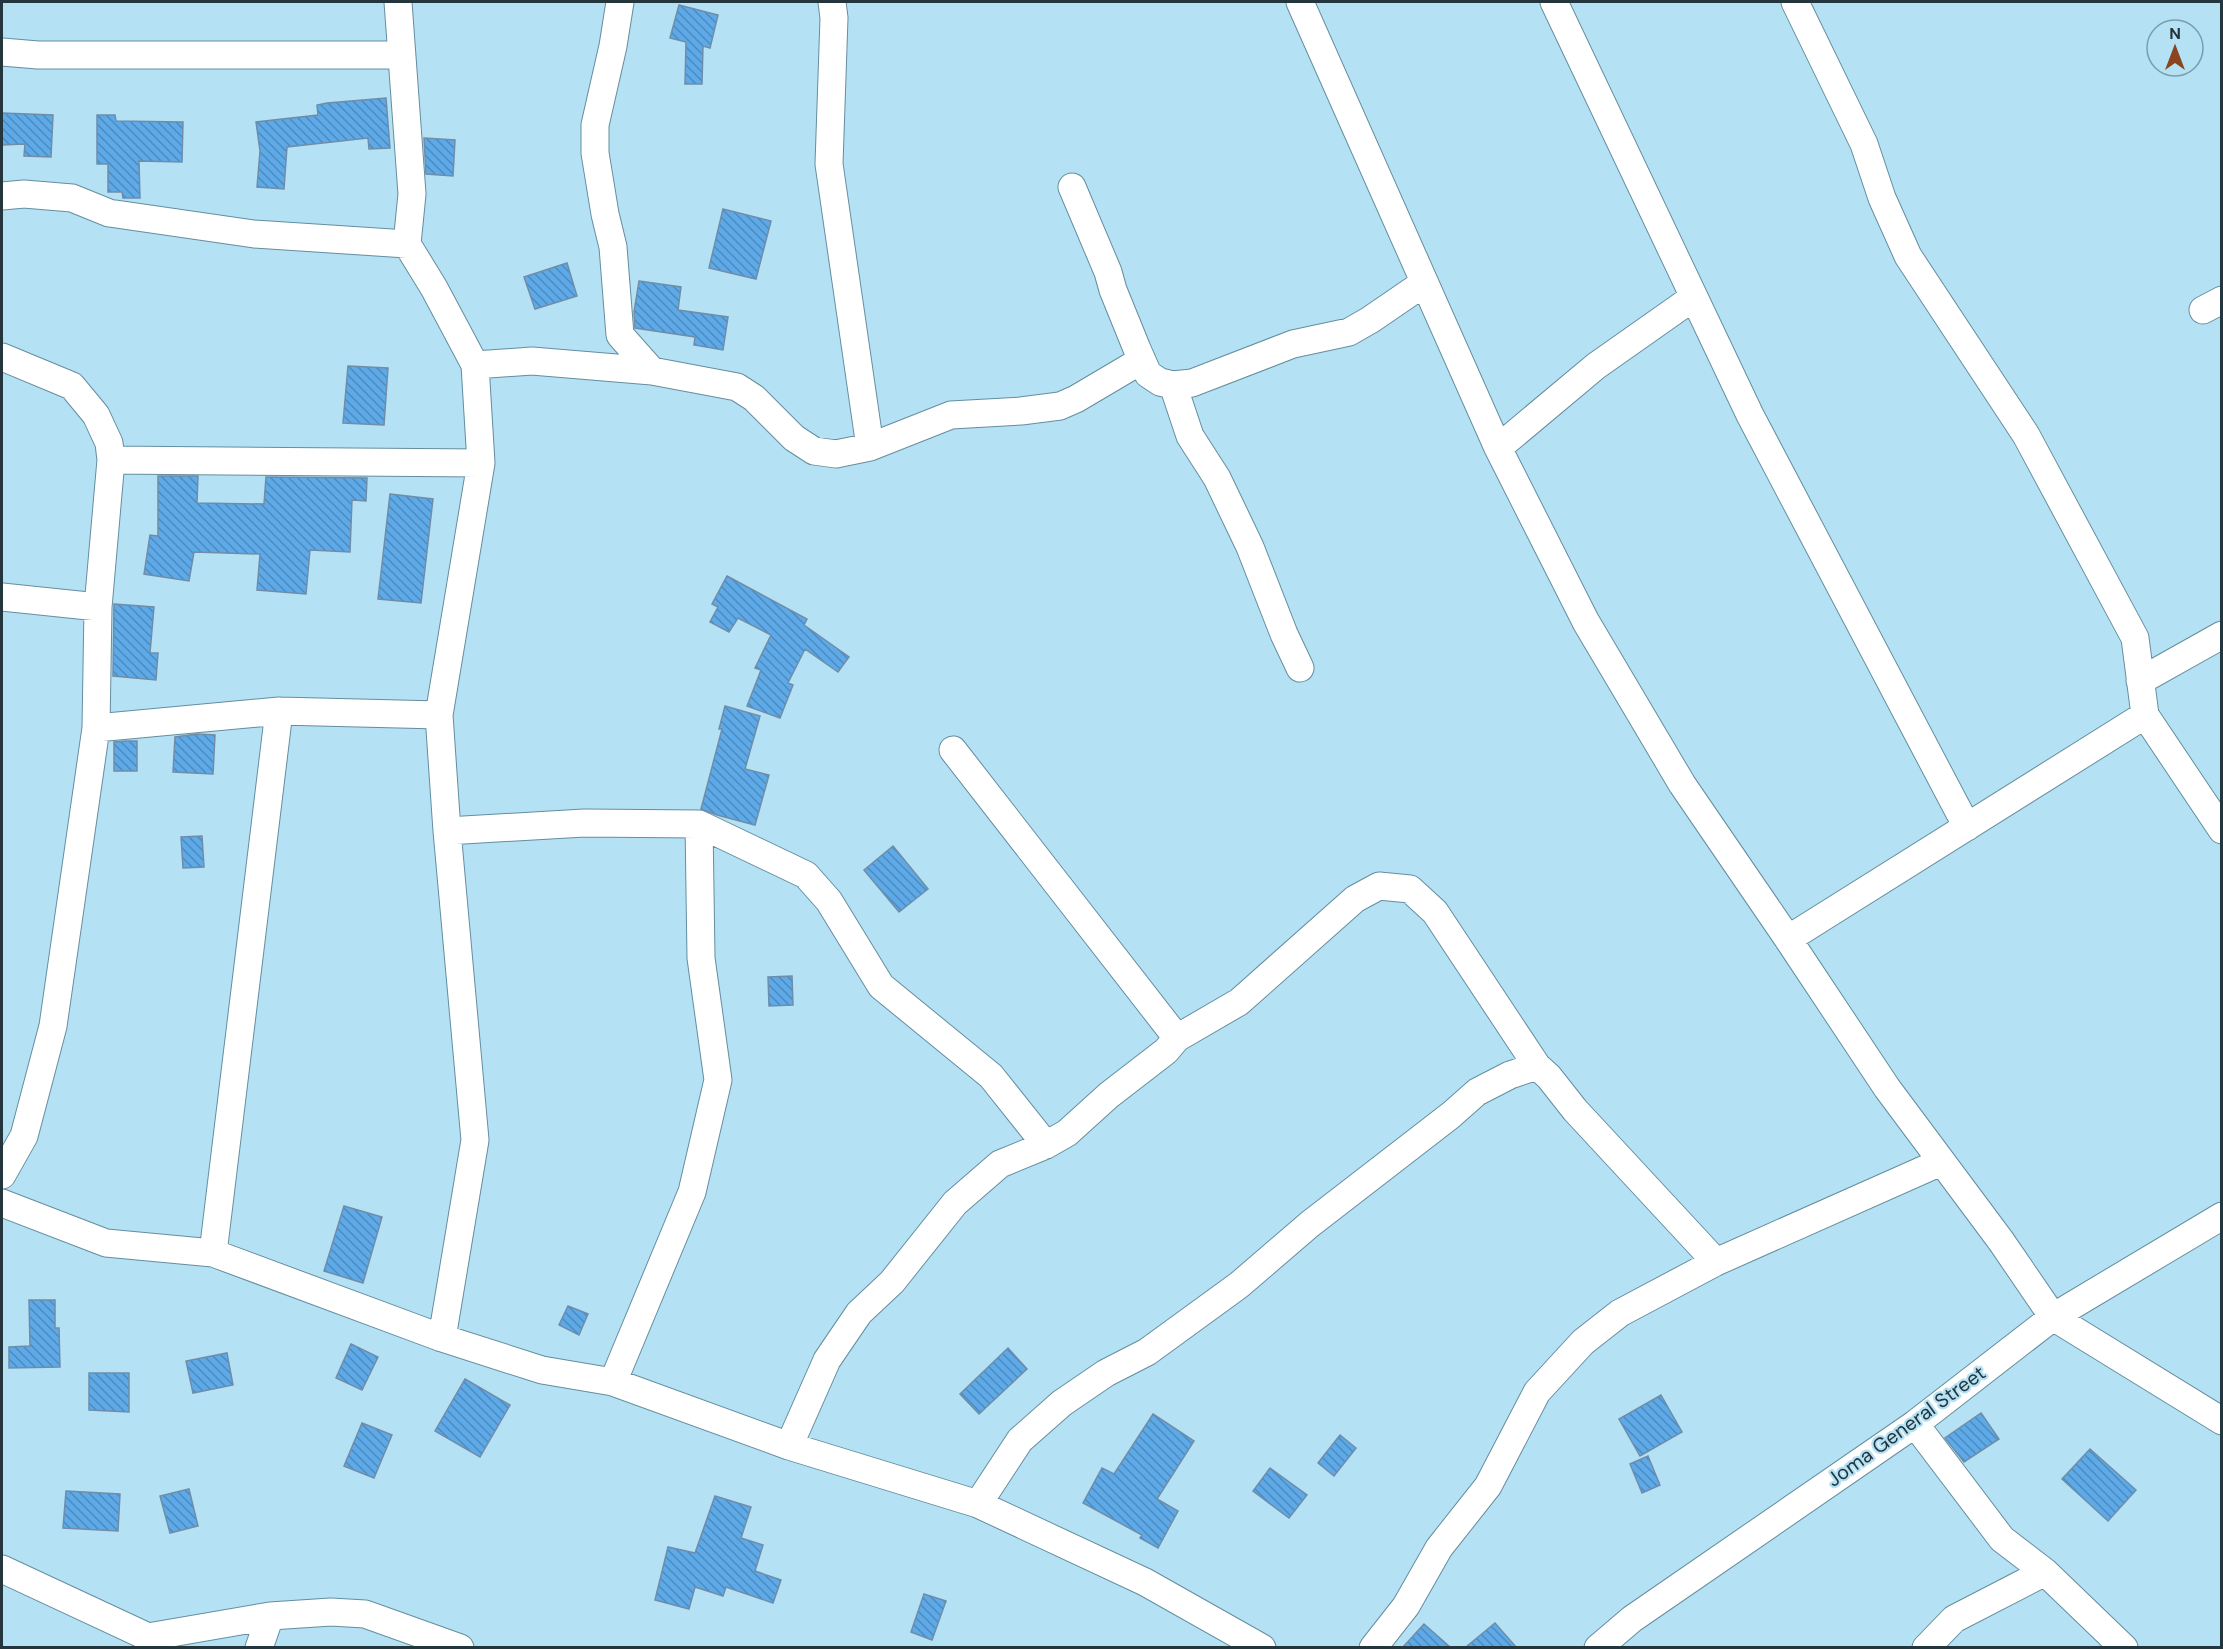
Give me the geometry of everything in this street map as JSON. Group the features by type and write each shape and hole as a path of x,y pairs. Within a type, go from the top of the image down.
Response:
{"street":[{"path":"398,2 400,56 412,194 407,244 434,288 475,365 481,464 439,715 447,831 475,1140 442,1338"},
{"path":"620,2 596,125 595,153 613,247 620,335 652,371"},
{"path":"832,2 834,18 829,164 870,447"},
{"path":"1300,2 1498,448 1586,622 1682,784 1887,1088 2001,1241 2053,1317 2222,1422"},
{"path":"1554,2 1750,414 1966,827"},
{"path":"1795,2 1864,144 1882,198 1908,256 2026,435 2135,638 2145,715 2222,830"},
{"path":"2,52 38,55 400,56"},
{"path":"1072,187 1148,374 1160,382 1173,385 1192,383 1293,344 1348,332 1370,320 1424,283"},
{"path":"2,196 24,194 72,198 109,213 254,234 407,244"},
{"path":"1498,448 1596,366 1694,297"},
{"path":"2,357 72,386 96,415 109,443 111,460 98,607 96,728 53,1026 24,1136 2,1175"},
{"path":"475,365 532,361 652,371 737,387 754,398 794,438 814,451 836,454 870,447 951,415 1060,406 1142,360"},
{"path":"1173,385 1190,436 1217,478 1250,547 1284,634 1300,668"},
{"path":"111,460 481,464"},
{"path":"2,597 98,607"},
{"path":"2140,681 2222,635"},
{"path":"96,728 279,711 439,715"},
{"path":"213,1254 279,711"},
{"path":"1788,939 2145,715"},
{"path":"953,750 1177,1038"},
{"path":"447,831 584,823 699,824 806,875 829,901 880,986 991,1076 1046,1145"},
{"path":"613,1382 692,1192 718,1080 701,958 699,824"},
{"path":"789,1446 827,1360 859,1313 892,1282 955,1203 1000,1164 1046,1145 1067,1133 1109,1095 1166,1051 1177,1038 1239,1002 1355,899 1379,886 1410,889 1434,912 1537,1066 1716,1262"},
{"path":"978,1504 1020,1440 1062,1402 1106,1373 1147,1352 1239,1285 1310,1224 1451,1115 1477,1092 1510,1074 1537,1066"},
{"path":"1373,1647 1406,1606 1438,1548 1488,1486 1537,1392 1583,1341 1620,1313 1716,1262 1941,1162"},
{"path":"2,1203 106,1242 213,1254 442,1338 542,1370 613,1382 789,1446 978,1504 1145,1582 1262,1647"},
{"name":"Joma General Street","path":"1598,1647 1632,1619 1915,1424 2053,1317 2222,1216"},
{"path":"1915,1424 2002,1539 2045,1572 2124,1647"},
{"path":"1926,1647 1954,1619 2045,1572"},
{"path":"4,1575 143,1642 270,1616 331,1612 365,1614 460,1647"},
{"path":"259,1647 270,1616"}],"building":[{"path":"679,5 718,15 710,48 703,46 702,84 685,84 686,42 670,38"},
{"path":"386,98 390,148 369,149 368,138 287,147 284,189 257,187 260,151 256,122 318,115 317,105 327,103"},
{"path":"2,113 53,115 51,157 24,156 25,144 2,145"},
{"path":"97,115 115,115 116,121 183,122 182,162 139,161 140,198 123,198 122,192 108,192 108,164 97,164"},
{"path":"424,138 455,140 453,176 426,174"},
{"path":"723,209 771,221 756,279 709,268"},
{"path":"567,263 577,296 535,309 524,277"},
{"path":"639,281 681,287 678,310 728,317 723,350 694,345 695,337 635,328 634,312"},
{"path":"348,366 388,368 384,425 343,423"},
{"path":"158,476 198,476 197,503 264,504 266,477 367,478 366,501 352,500 350,552 310,550 306,594 257,590 260,554 194,552 189,581 144,574 150,535 158,536"},
{"path":"390,494 433,499 421,603 378,599"},
{"path":"727,576 807,619 804,625 849,657 838,672 805,649 788,683 793,685 780,718 747,706 761,670 755,668 771,635 738,618 729,632 710,622 718,607 712,604"},
{"path":"114,604 154,607 150,653 158,653 156,680 113,676"},
{"path":"725,706 760,716 745,769 769,775 755,825 701,809 722,729 719,729"},
{"path":"197,734 215,735 213,774 173,772 175,737"},
{"path":"137,741 137,771 114,771 114,742"},
{"path":"202,836 204,867 183,868 181,837"},
{"path":"893,846 928,889 899,912 864,870"},
{"path":"792,976 793,1005 769,1006 768,977"},
{"path":"344,1206 382,1217 363,1283 324,1271"},
{"path":"29,1300 55,1300 55,1328 59,1328 60,1367 9,1368 9,1347 30,1346"},
{"path":"568,1306 588,1314 579,1335 559,1325"},
{"path":"351,1344 378,1357 362,1390 336,1378"},
{"path":"1008,1348 1027,1369 979,1414 960,1394"},
{"path":"227,1353 233,1385 193,1393 186,1361"},
{"path":"89,1373 129,1373 129,1412 89,1410"},
{"path":"465,1379 510,1405 480,1457 435,1431"},
{"path":"1661,1395 1682,1432 1640,1456 1619,1419"},
{"path":"1981,1413 1999,1439 1964,1462 1945,1438"},
{"path":"1153,1414 1194,1441 1157,1499 1178,1511 1158,1548 1140,1538 1142,1535 1083,1503 1102,1468 1114,1474"},
{"path":"362,1423 392,1435 374,1478 344,1466"},
{"path":"1340,1435 1356,1448 1334,1476 1318,1463"},
{"path":"2090,1449 2136,1490 2108,1521 2062,1479"},
{"path":"1648,1456 1660,1485 1642,1493 1630,1464"},
{"path":"1270,1468 1307,1495 1289,1518 1253,1491"},
{"path":"189,1489 198,1526 170,1533 160,1496"},
{"path":"66,1491 120,1494 118,1531 63,1528"},
{"path":"715,1496 751,1507 741,1538 763,1545 755,1571 781,1580 773,1603 726,1587 723,1596 695,1587 689,1609 655,1600 668,1547 695,1553"},
{"path":"924,1594 946,1601 932,1640 911,1632"},
{"path":"1495,1623 1516,1647 1466,1647"},
{"path":"1424,1624 1450,1647 1403,1647"}]}
